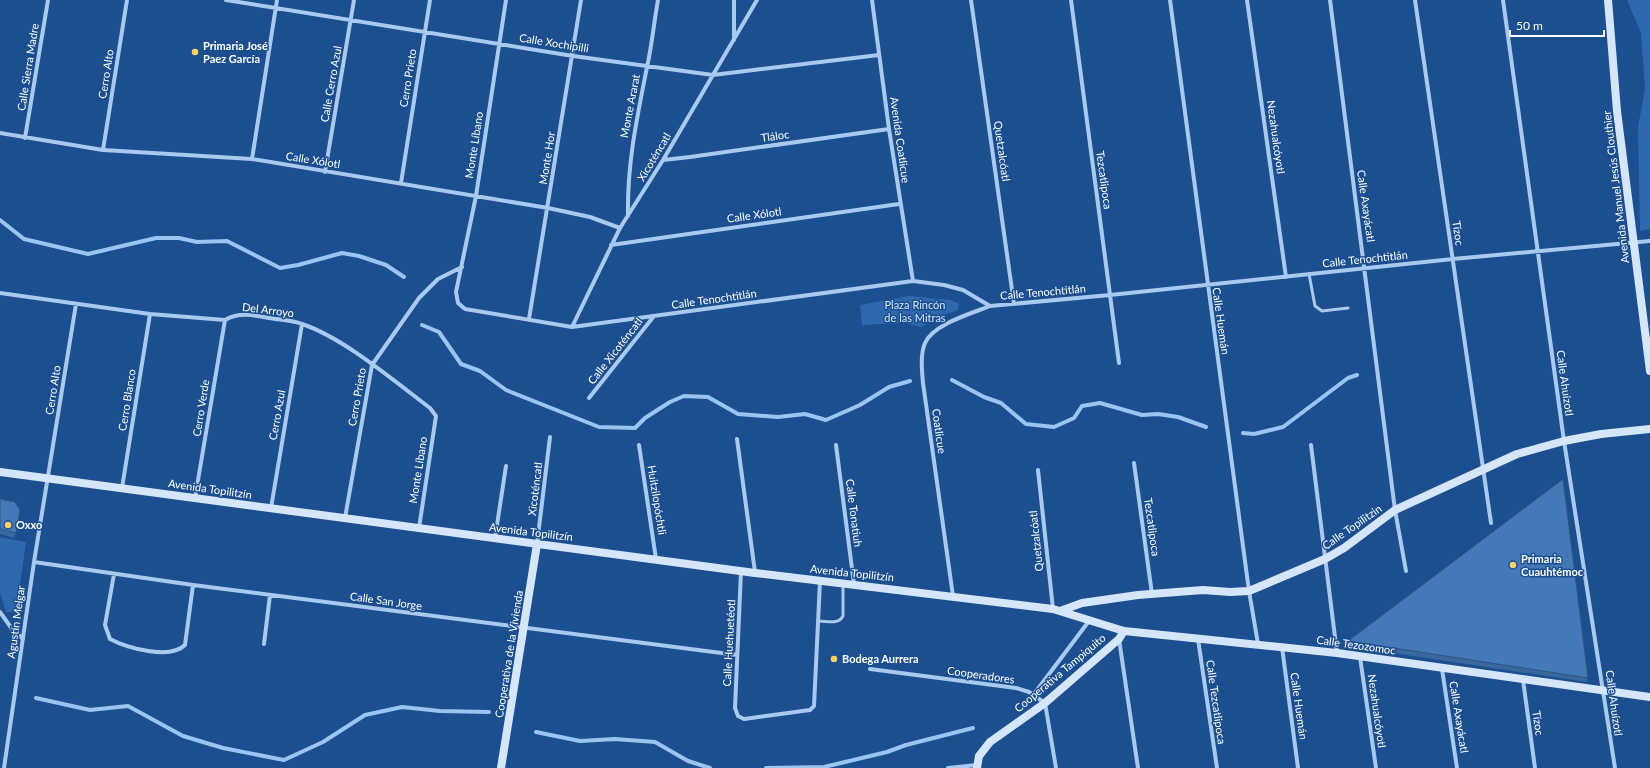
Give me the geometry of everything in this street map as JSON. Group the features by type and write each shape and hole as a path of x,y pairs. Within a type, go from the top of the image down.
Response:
{"street":[{"name":"Calle Sierra Madre","path":"25,138 48,0"},
{"name":"Cerro Alto","path":"103,150 127,0"},
{"name":"Calle Xochipilli","path":"226,0 573,56 713,75 879,55"},
{"path":"252,159 277,0"},
{"name":"Calle Cerro Azul","path":"325,172 354,0"},
{"name":"Cerro Prieto","path":"401,183 430,0"},
{"name":"Monte Líbano","path":"456,292 476,196 506,0"},
{"name":"Monte Hor","path":"529,319 581,0"},
{"name":"Monte Ararat","path":"628,216 631,147 658,0"},
{"path":"734,0 734,41"},
{"name":"Xicoténcatl","path":"572,327 620,228 663,160 757,0"},
{"name":"Avenida Coatlicue","path":"872,0 888,129 913,281"},
{"name":"Quetzalcóatl","path":"971,0 1014,304"},
{"name":"Tezcatlipoca","path":"1071,0 1119,363"},
{"name":"Calle Huemán","path":"1170,0 1249,591 1258,644"},
{"name":"Nezahualcóyotl","path":"1247,0 1286,277"},
{"name":"Calle Axayácatl","path":"1330,0 1396,510 1406,572"},
{"name":"Tízoc","path":"1416,0 1491,523"},
{"name":"Calle Ahuízotl","path":"1503,0 1564,441 1615,768"},
{"name":"Avenida Manuel Jesús Clouthier","path":"1608,0 1617,111 1650,371"},
{"name":"Tláloc","path":"663,160 888,129"},
{"name":"Calle Xólotl","path":"0,133 103,150 252,159 548,208 590,217 620,228"},
{"name":"Calle Xólotl","path":"611,245 900,204"},
{"name":"Calle Tenochtitlán","path":"456,292 458,303 465,309 572,327 913,281 944,285 963,290 990,306 1453,259 1650,241"},
{"name":"Cerro Prieto","path":"344,518 372,365 419,298 438,279 462,267"},
{"name":"Del Arroyo","path":"0,293 150,314 225,320 233,315 241,315 302,324 334,339 372,365 430,408 436,416"},
{"name":"Cerro Alto","path":"47,479 76,304"},
{"name":"Coatlicue","path":"953,596 923,383 922,358 925,342 932,334 953,321 990,306"},
{"name":"Cerro Blanco","path":"122,489 150,314"},
{"name":"Calle Xicoténcatl","path":"589,398 654,316"},
{"name":"Cerro Verde","path":"195,498 225,320"},
{"name":"Cerro Azul","path":"270,509 302,324"},
{"name":"Monte Líbano","path":"419,528 436,416"},
{"name":"Calle Topilitzin","path":"1056,610 1094,600 1152,594 1203,590 1230,592 1249,591 1325,560 1396,510 1517,454 1564,441 1601,434 1650,429"},
{"name":"Xicoténcatl","path":"537,544 550,437"},
{"path":"737,439 755,573"},
{"name":"Huitzilopóchtli","path":"639,445 656,559"},
{"name":"Calle Tonatiuh","path":"836,445 854,584"},
{"path":"1311,445 1337,653"},
{"name":"Tezcatlipoca","path":"1134,463 1152,594"},
{"path":"495,538 506,466"},
{"name":"Quetzalcóatl","path":"1038,470 1056,610"},
{"name":"Avenida Topilitzín","path":"0,472 755,573 953,596 1056,610"},
{"name":"Agustín Melgar","path":"4,768 47,479"},
{"name":"Cooperativa de la Vivienda","path":"501,768 537,544"},
{"name":"Calle San Jorge","path":"34,562 193,585 524,629 737,655"},
{"name":"Calle Huehuetéotl","path":"741,571 735,708 738,716 744,719 810,710 815,702 818,620"},
{"path":"114,574 105,625 110,639 121,644 166,653 176,651 185,645 193,585"},
{"path":"818,620 820,581"},
{"path":"264,644 270,595"},
{"name":"Calle Tezozomoc","path":"1056,610 1124,631 1337,653 1604,692 1650,697"},
{"path":"0,612 12,629 23,639"},
{"name":"Cooperativa Tampiquito","path":"1034,694 1089,621"},
{"name":"Cooperativa Tampiquito","path":"977,766 979,756 990,742 1045,703 1118,639 1124,631"},
{"path":"1118,639 1138,768"},
{"name":"Calle Tezcatlipoca","path":"1198,639 1217,768"},
{"name":"Calle Huemán","path":"1282,647 1298,768"},
{"name":"Nezahualcóyotl","path":"1360,656 1376,768"},
{"name":"Cooperadores","path":"870,669 1016,688 1034,694 1045,703"},
{"name":"Calle Axayácatl","path":"1442,669 1457,768"},
{"name":"Tízoc","path":"1523,680 1535,768"},
{"path":"1045,703 1056,768"},
{"path":"948,768 977,766"}],"lane":[{"path":"1309,274 1315,306 1318,309 1322,311 1348,308"},
{"path":"818,620 835,622 842,619 843,583"}],"green space":[{"path":"1627,0 1650,0 1650,229 1640,231 1638,127 1645,89 1641,33"},
{"name":"Plaza Rincón de las Mitras","path":"909,296 951,300 959,304 958,310 933,319 922,327 904,323 862,325 860,305"},
{"path":"0,537 26,542 16,612 6,612 0,593"}],"building":[{"name":"Primaria Cuauhtémoc","path":"1563,479 1588,678 1348,641"},
{"name":"Oxxo","path":"0,499 15,502 20,510 16,533 0,529"}],"waterway":[{"path":"0,220 24,239 88,254 156,238 179,238 197,242 227,241 280,268 298,265 342,253 359,256 386,265 404,277"},
{"path":"422,325 439,332 461,364 480,371 506,390 599,427 635,428 645,418 670,402 684,396 708,397 738,414 778,417 805,414 826,420 860,405 889,387 910,381"},
{"path":"1243,433 1254,434 1283,427 1348,378 1357,375"},
{"path":"952,380 984,397 1001,403 1026,424 1054,427 1074,418 1082,406 1100,403 1142,415 1158,414 1178,417 1206,427"},
{"path":"36,698 90,710 128,706 183,736 223,748 284,760 323,742 365,715 402,707 440,711 489,712"},
{"path":"766,768 824,767 887,752 906,745 973,728"},
{"path":"536,732 580,741 615,739 655,742 688,761 710,768"}],"place":[{"name":"Primaria José Paez García","path":"195,52"},
{"name":"Oxxo","path":"8,525"},
{"name":"Primaria Cuauhtémoc","path":"1513,565"},
{"name":"Bodega Aurrera","path":"834,659"}]}
